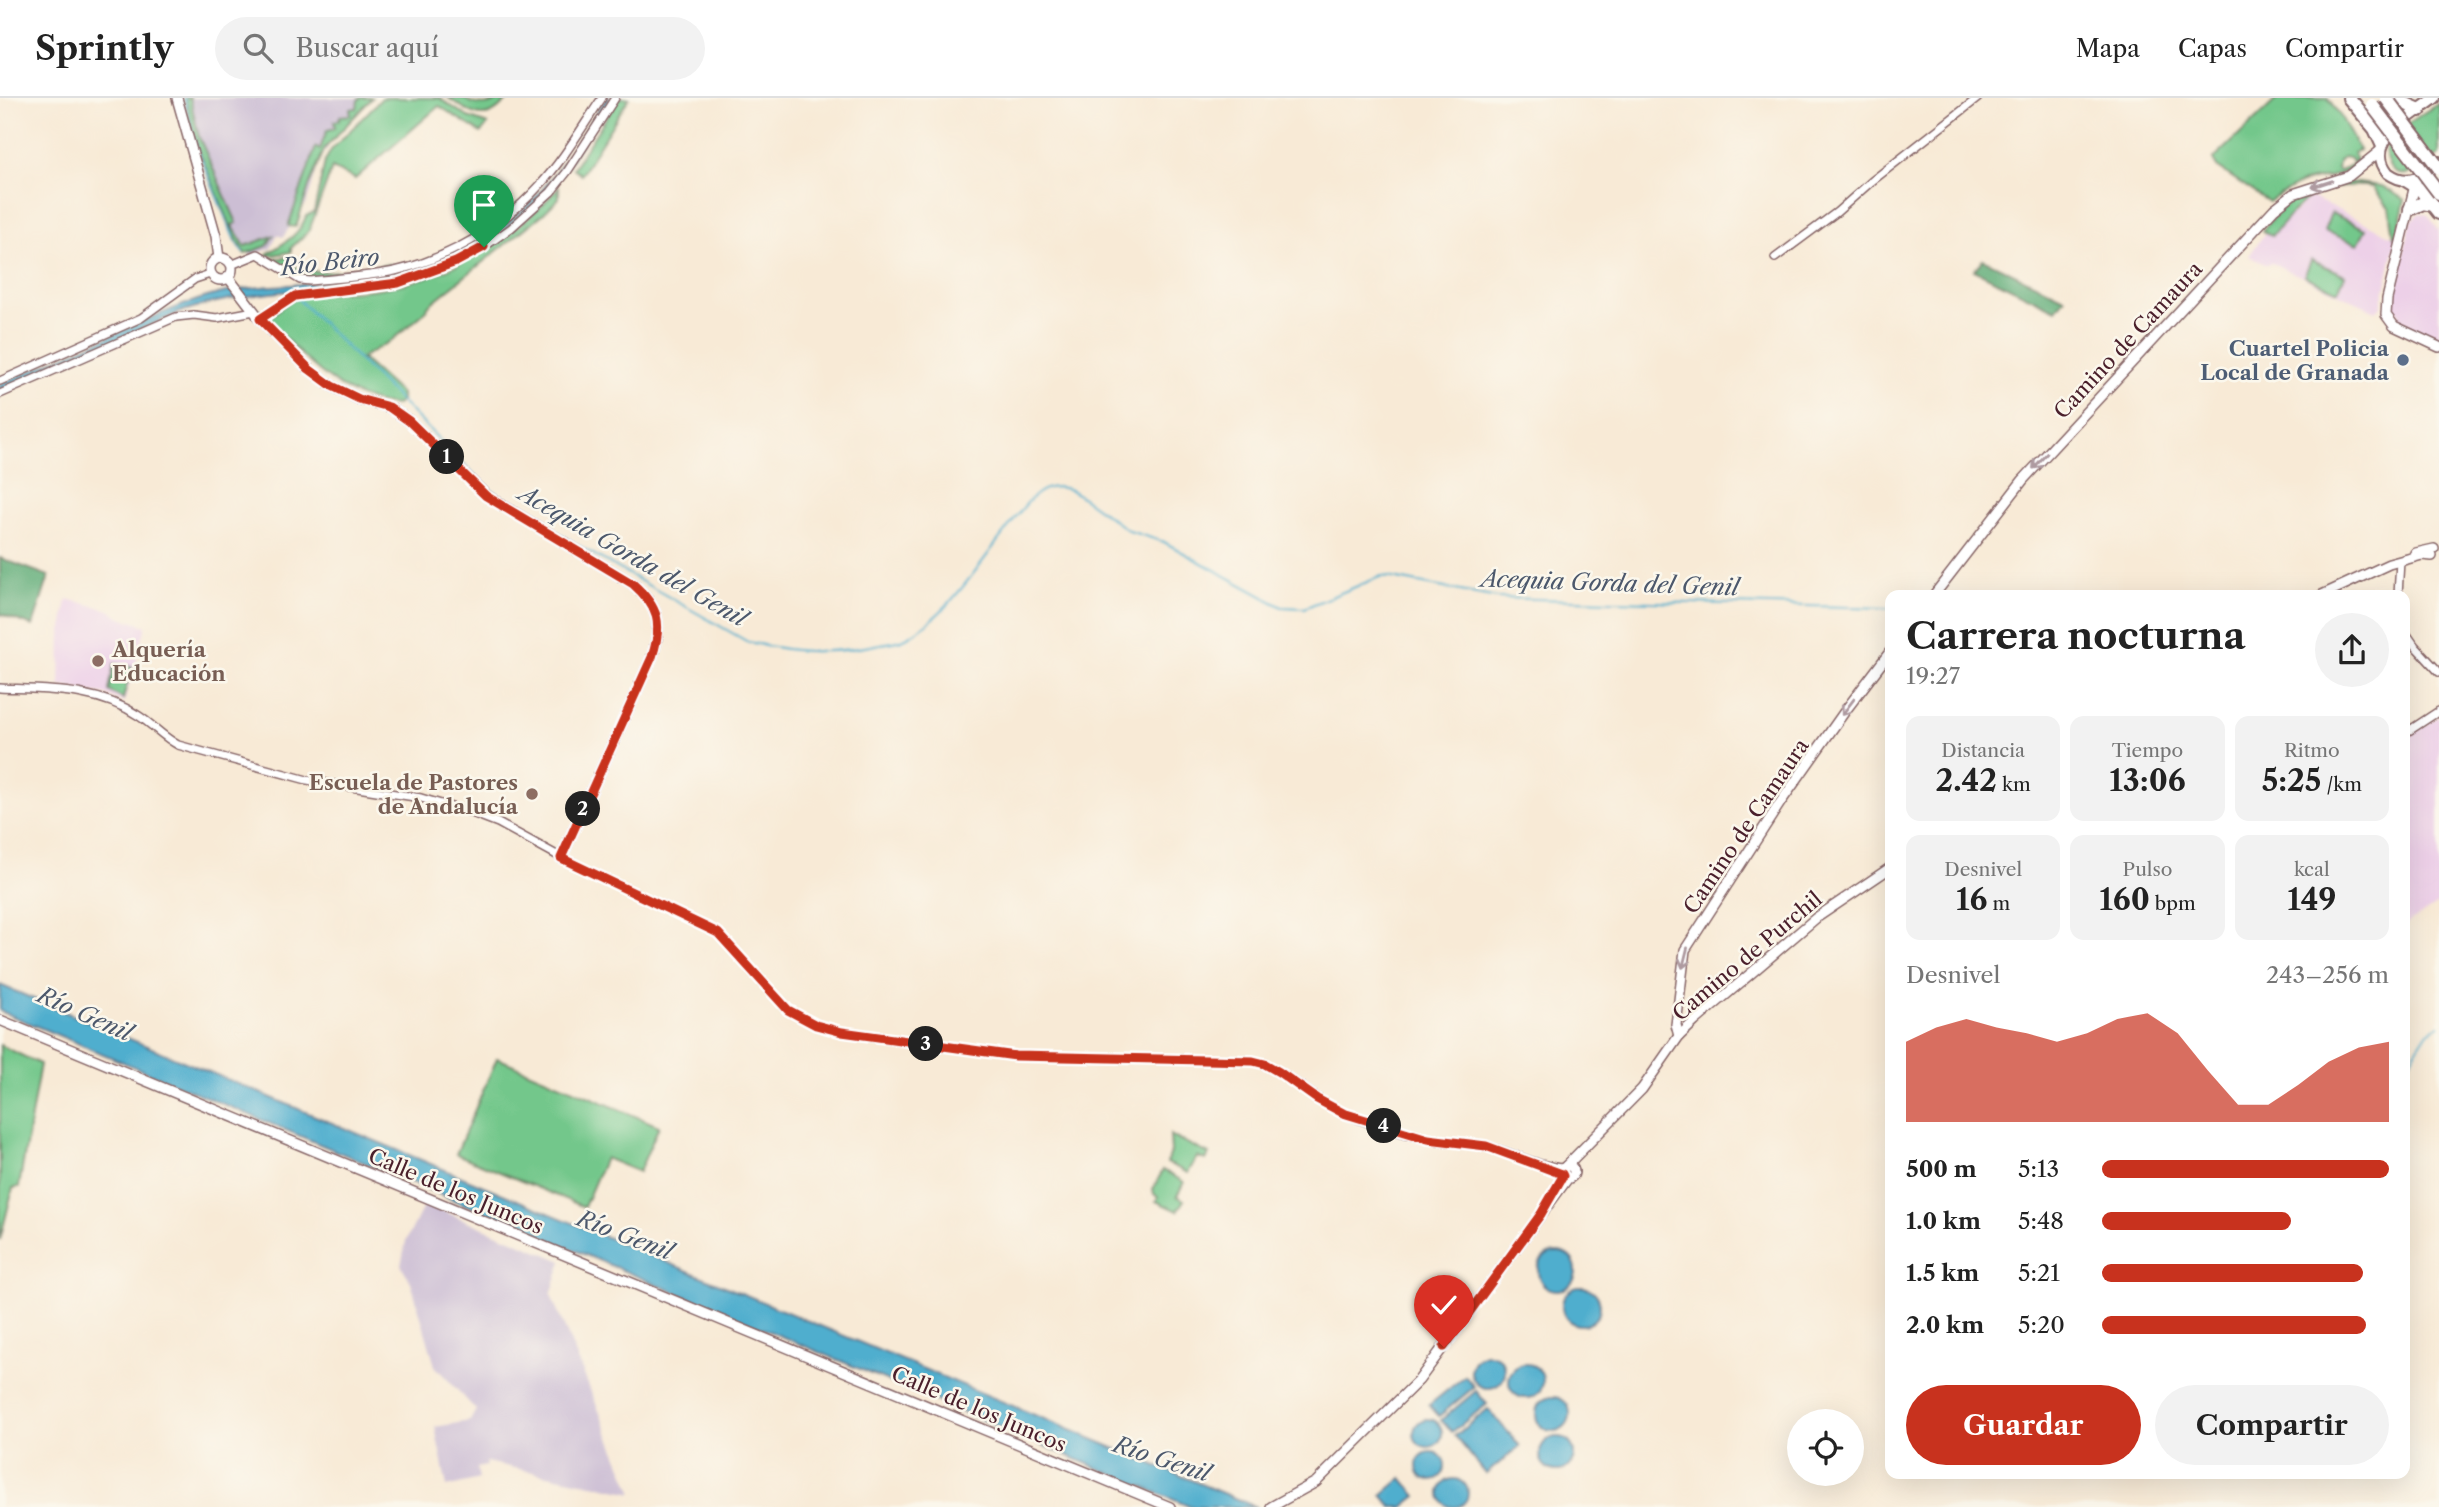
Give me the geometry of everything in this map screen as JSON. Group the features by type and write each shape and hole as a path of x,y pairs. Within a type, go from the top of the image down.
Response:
{"highway":[{"path":"2348,98 2375,129 2381,147"},
{"path":"2386,98 2439,168"},
{"path":"2400,98 2411,108 2420,110"},
{"path":"2370,102 2437,203"},
{"path":"2410,182 2437,203"},
{"path":"2410,209 2423,203 2437,203"}],"main road":[{"path":"2435,98 2389,133 2381,147 2380,159 2385,170 2393,177 2410,182 2439,162"}],"street":[{"path":"177,98 216,236 219,258"},
{"path":"231,265 258,254 300,280 310,281 395,271 451,252 503,220 540,185 557,165 601,98"},
{"path":"0,394 176,317 257,315 295,296 398,283 456,262 511,229 551,192 615,98"},
{"path":"1775,258 1837,212 1872,181 1978,98"},
{"name":"Camino de Camaura","path":"1938,590 2023,480 2274,209 2292,194 2349,176 2381,147"},
{"path":"2410,182 2410,209"},
{"path":"2410,182 2410,209 2386,315 2393,326 2439,347"},
{"path":"219,258 227,259 232,271 228,277 219,280 211,274 211,263 219,258"},
{"path":"0,381 141,318 195,279 211,274"},
{"path":"228,277 257,315 309,369 332,386 359,399 389,407 409,421 486,496 633,584 646,595 654,608 658,638 652,657 561,858"},
{"path":"2332,590 2362,575 2437,550"},
{"path":"2398,590 2400,561"},
{"path":"2410,639 2439,672"},
{"name":"Camino de Camaura","path":"1679,1036 1676,1025 1685,950 1780,803 1885,659"},
{"path":"0,688 57,690 105,699 140,716 167,740 178,746 307,780 373,789 446,805 498,823 561,858 718,933 776,999 800,1018 816,1025 842,1032 1016,1056 1253,1061 1279,1072 1317,1099 1343,1113 1428,1139 1486,1146 1566,1172"},
{"path":"2410,730 2439,711"},
{"name":"Camino de Purchil","path":"1273,1505 1316,1482 1419,1380 1553,1196 1566,1172 1584,1148 1642,1089 1679,1036 1815,918 1885,871"},
{"name":"Calle de los Juncos","path":"0,1020 1170,1507"},
{"path":"0,1027 22,1030"}],"shaded area":[{"path":"188,98 373,98 331,142 320,160 306,204 283,237 277,235 271,248 251,256 235,234 211,175"},
{"path":"2313,198 2397,238 2381,306 2376,311 2272,263 2267,265 2249,256 2265,233 2272,235 2308,199"},
{"path":"2420,213 2428,215 2439,230 2439,341 2400,324 2399,312 2391,305 2412,219"},
{"name":"Alquería Educación","path":"67,599 110,610 118,617 146,626 124,703 107,695 60,686 61,636"},
{"path":"2439,716 2439,903 2410,922 2410,735"},
{"path":"424,1205 562,1261 551,1295 633,1493 486,1462 486,1466 477,1468 479,1479 447,1487 435,1427 470,1421 476,1410 435,1366 411,1282 401,1265 406,1241"}],"green space":[{"path":"185,98 190,98 199,137 237,223 232,225 245,246 273,236 267,246 245,254 237,241 197,146"},
{"path":"361,98 372,98 325,148 297,224 295,227 288,226 316,147 320,149 327,130 335,128 334,121 339,120 340,116 351,115 350,109 357,108"},
{"path":"382,98 439,98 468,117 488,124 481,133 439,106 355,179 332,168 309,231 291,248 291,252 267,256 295,234 306,216 314,212 325,161 331,150"},
{"path":"448,98 464,98 483,105 509,98 493,112 480,115"},
{"path":"619,98 629,98 581,175 573,168"},
{"path":"2278,98 2328,98 2359,150 2353,153 2356,160 2352,162 2343,157 2338,161 2337,170 2362,161 2342,174 2304,182 2269,202 2217,167 2213,160"},
{"path":"2439,103 2439,154 2411,173 2395,172 2386,157 2390,139"},
{"path":"2349,182 2382,186 2405,200 2397,238 2394,237 2390,209 2373,187 2359,186 2334,187 2312,195 2272,235 2262,231 2290,202 2310,192"},
{"path":"559,187 559,198 543,214 429,305 424,313 392,340 361,358 401,394 401,401 397,405 358,395 324,375 267,320 296,298 402,284 453,267 500,240 521,224"},
{"path":"2331,213 2366,229 2358,244 2324,231"},
{"path":"289,257 291,266 303,270 328,272 391,264 393,269 304,278 272,259"},
{"path":"1983,259 2065,298 2056,310 1974,270"},
{"path":"2311,260 2345,275 2338,291 2304,276"},
{"path":"0,558 49,576 33,626 0,614"},
{"path":"114,664 132,667 123,699 109,691"},
{"path":"0,1045 40,1064 19,1187 13,1188 0,1240"},
{"path":"497,1058 659,1126 639,1172 605,1158 584,1207 456,1154"},
{"path":"1170,1135 1209,1154 1206,1160 1197,1157 1188,1173 1167,1163 1171,1152"},
{"path":"1163,1170 1184,1182 1177,1196 1184,1200 1177,1211 1156,1201 1158,1197 1153,1189"}],"water":[{"path":"606,98 611,98 583,143 546,192 525,213 476,248 421,272 392,279 247,296 202,305 0,390 0,384 155,316 208,297 257,288 390,275 461,250 504,224 542,190"},
{"path":"0,985 1256,1507 1191,1507 0,1011"},
{"path":"1557,1252 1570,1258 1576,1271 1570,1284 1557,1290 1544,1284 1538,1271 1544,1258"},
{"path":"1581,1287 1594,1293 1600,1306 1594,1319 1581,1325 1568,1319 1562,1306 1568,1293"},
{"path":"1488,1354 1500,1359 1505,1371 1500,1383 1488,1388 1476,1383 1471,1371 1476,1359"},
{"path":"1526,1364 1538,1369 1543,1381 1538,1393 1526,1398 1514,1393 1509,1381 1514,1369"},
{"path":"1465,1376 1474,1387 1439,1416 1429,1405"},
{"path":"1476,1391 1487,1404 1452,1432 1441,1420"},
{"path":"1553,1397 1565,1402 1570,1414 1565,1426 1553,1431 1541,1426 1536,1414 1541,1402"},
{"path":"1488,1409 1520,1446 1486,1474 1455,1436"},
{"path":"1428,1419 1438,1423 1442,1433 1438,1443 1428,1447 1418,1443 1414,1433 1418,1423"},
{"path":"1557,1437 1569,1442 1574,1454 1569,1466 1557,1471 1545,1466 1540,1454 1545,1442"},
{"path":"1431,1452 1441,1456 1445,1466 1441,1476 1431,1480 1421,1476 1417,1466 1421,1456"},
{"path":"1402,1478 1417,1496 1403,1507 1392,1507 1382,1495"},
{"path":"1454,1479 1464,1483 1468,1493 1464,1503 1454,1507 1444,1503 1440,1493 1444,1483"}],"waterway":[{"name":"Acequia Gorda del Genil","path":"184,98 196,146 235,241 243,253"},
{"name":"Acequia Gorda del Genil","path":"298,299 487,487 579,546 748,642 766,646 830,651 862,648 906,638 921,629 948,604 1029,500 1042,490 1056,487 1073,491 1129,531 1164,542 1282,607 1304,608 1382,576 1497,598 1885,608"},
{"name":"Acequia Gorda del Genil","path":"2410,1060 2428,1032 2439,1025"}],"place":[{"name":"Cuartel Policia Local de Granada","path":"2403,360"},
{"name":"Alquería Educación","path":"98,661"},
{"name":"Escuela de Pastores de Andalucía","path":"532,794"}],"route":[{"path":"484,247 456,262 398,283 295,296 260,319 309,369 332,386 359,399 389,407 409,421 486,496 633,584 646,595 654,608 658,621 658,638 652,657 561,858 698,921 718,933 776,999 800,1018 816,1025 842,1032 1016,1056 1253,1061 1279,1072 1317,1099 1343,1113 1428,1139 1486,1146 1562,1174 1553,1196 1541,1214 1444,1347"}],"water label":[{"name":"Río Beiro","path":"330,262"},
{"name":"Río Genil","path":"85,1014"},
{"name":"Río Genil","path":"625,1235"},
{"name":"Río Genil","path":"1162,1459"}]}
